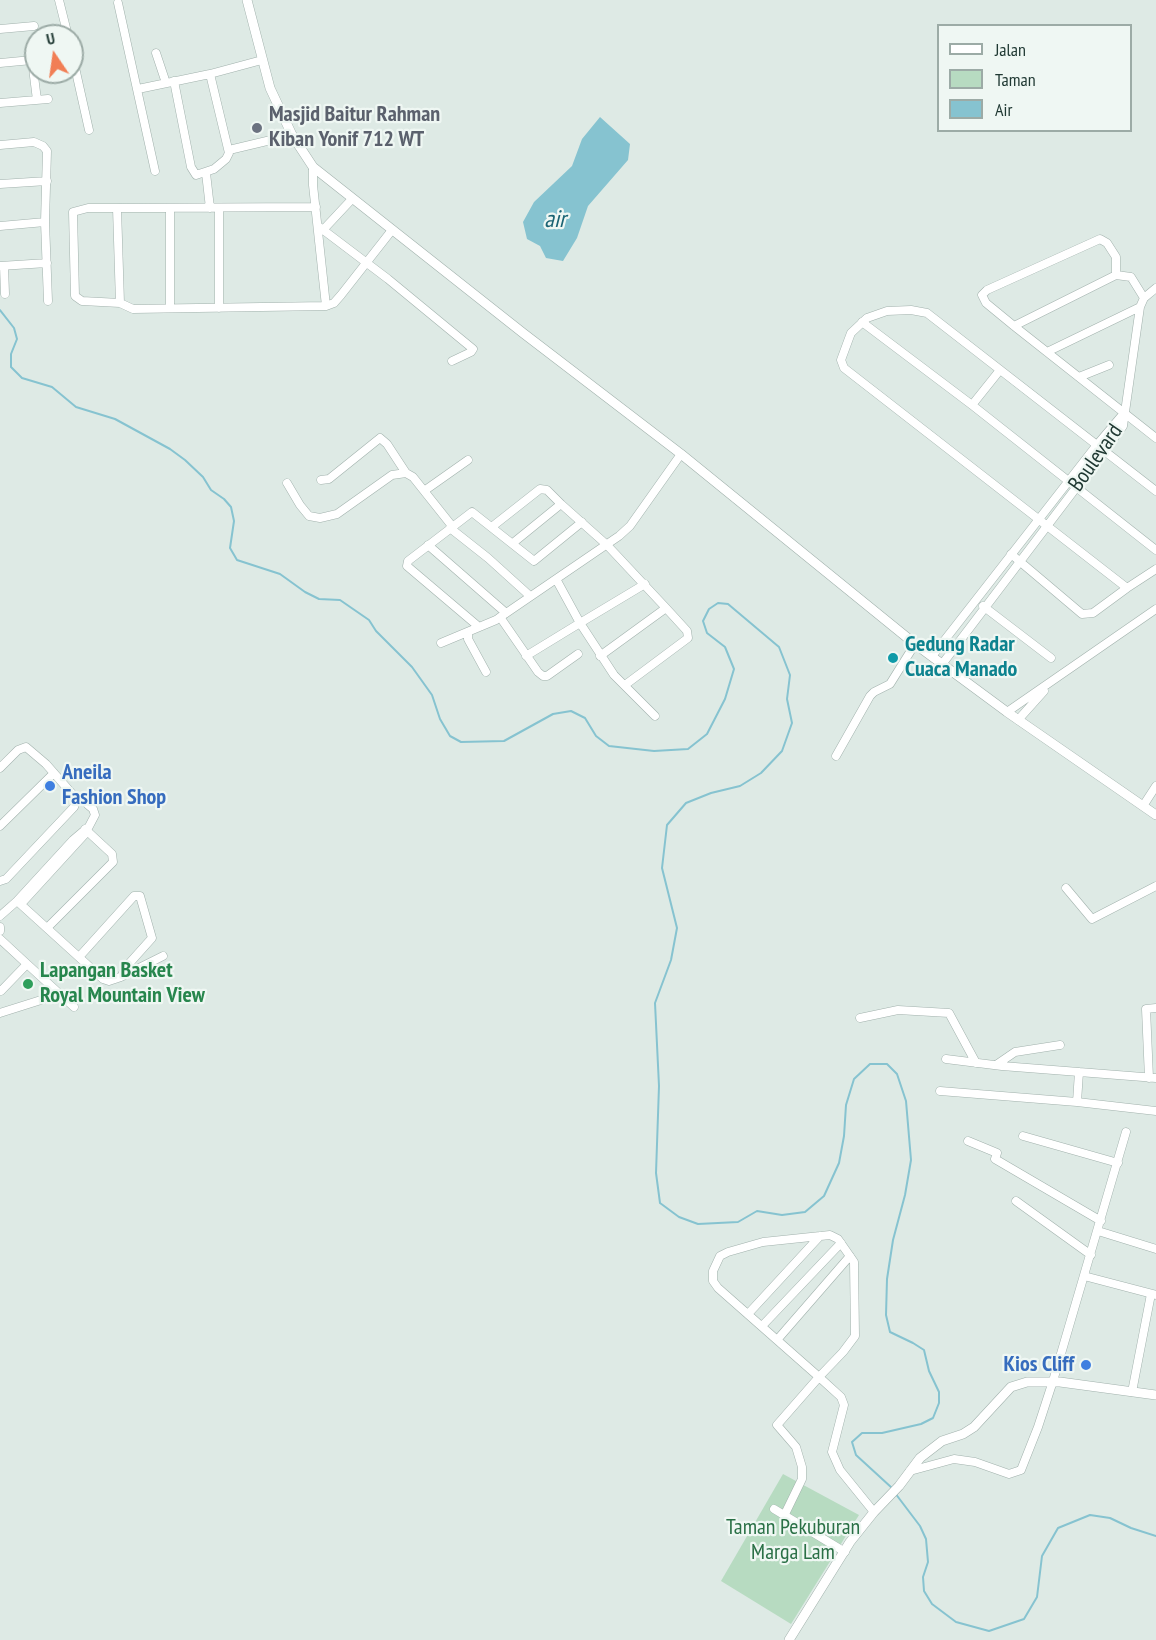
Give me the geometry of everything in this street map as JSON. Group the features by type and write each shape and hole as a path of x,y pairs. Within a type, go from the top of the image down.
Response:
{"street":[{"path":"59,0 65,24"},
{"path":"247,0 270,88 292,135 313,167 681,454 915,644 944,663 1018,720 1156,815"},
{"path":"118,3 155,171"},
{"path":"0,28 24,27"},
{"path":"156,53 170,82 191,167 196,175 214,169 226,159 229,150 210,74"},
{"path":"138,88 210,74 262,60"},
{"path":"0,63 24,61"},
{"path":"36,84 37,100"},
{"path":"79,84 89,130"},
{"path":"0,103 48,99"},
{"path":"229,150 292,135"},
{"path":"0,145 34,142 43,146 48,156 45,222 48,301"},
{"path":"313,167 316,207 321,228 326,306"},
{"path":"206,173 210,208"},
{"path":"0,184 47,181"},
{"path":"321,228 352,199"},
{"path":"316,207 88,208 73,212 75,296 82,301 120,303 133,309 326,306 341,295 392,230"},
{"path":"117,208 120,303"},
{"path":"170,208 170,308"},
{"path":"219,208 219,308"},
{"path":"0,226 45,222"},
{"path":"321,228 473,349 452,361"},
{"path":"1116,275 1116,257 1105,241 1100,239 984,291 982,295 983,300 1014,326 1156,438"},
{"path":"5,294 2,266 47,263"},
{"path":"1014,326 1116,275 1131,276 1144,298"},
{"path":"1124,413 1140,307 1144,298 1156,288"},
{"path":"1047,352 1140,307"},
{"path":"1127,588 844,368 841,360 848,340 862,322 879,313 923,311 952,331 1156,491"},
{"path":"862,322 972,405 1156,550"},
{"path":"1079,377 1109,365"},
{"path":"972,405 1000,370"},
{"name":"Boulevard","path":"944,663 1047,525 1073,484 1124,413"},
{"path":"321,480 329,479 380,438 451,526 530,596"},
{"path":"441,643 503,615 607,545 630,526 681,454"},
{"path":"424,491 468,459"},
{"path":"287,483 309,516 320,518 337,514 392,475 406,473"},
{"name":"Boulevard","path":"933,656 1039,519 1073,484"},
{"path":"493,526 539,489 547,490 607,545 687,631 688,638 625,685"},
{"path":"513,543 561,504"},
{"path":"479,627 407,566 408,561 472,512 493,526 534,561 582,522"},
{"path":"428,545 503,615 526,656 543,676 547,676 578,654"},
{"path":"1011,554 1082,614 1093,613 1156,569"},
{"path":"556,579 600,656 614,675 655,716"},
{"path":"526,656 645,584"},
{"path":"976,601 1051,658"},
{"path":"600,656 666,608"},
{"path":"1007,712 1156,609"},
{"path":"468,632 468,639 486,672"},
{"path":"836,756 870,696 890,684 915,644"},
{"path":"1018,720 1053,681"},
{"path":"0,768 24,746 54,773 74,796 75,804 6,879 0,881"},
{"path":"0,826 54,773"},
{"path":"1143,806 1156,786"},
{"path":"0,916 19,902 73,840 86,829 95,815 93,809 88,805"},
{"path":"47,928 113,862 112,854 86,829"},
{"path":"1066,888 1092,919 1156,886"},
{"path":"79,957 134,896 138,895 152,938 126,967 121,976"},
{"path":"19,902 106,981 112,981 163,956"},
{"path":"0,939 74,1007"},
{"path":"0,991 27,964"},
{"path":"0,1013 60,994"},
{"path":"946,1059 1152,1078 1146,1009 1156,1008"},
{"path":"861,1017 898,1010 949,1013 976,1063"},
{"path":"996,1065 1015,1052 1060,1045"},
{"path":"1077,1102 1079,1072"},
{"path":"940,1091 1156,1111"},
{"path":"910,1471 954,1459 975,1462 1009,1474 1019,1472 1038,1427 1053,1381 1126,1132"},
{"path":"1023,1136 1118,1163"},
{"path":"968,1141 997,1153 995,1159 1101,1221"},
{"path":"1016,1201 1091,1255"},
{"path":"1098,1231 1156,1249"},
{"path":"785,1514 802,1479 802,1467 796,1447 777,1425 819,1377 855,1336 854,1262 841,1243 830,1235 763,1242 720,1256 713,1270 713,1281 718,1288 762,1326 777,1340 819,1377 841,1397 844,1405 832,1452 840,1470 874,1512"},
{"path":"748,1314 820,1236"},
{"path":"762,1326 841,1243"},
{"path":"777,1340 850,1256"},
{"path":"1084,1276 1153,1294 1132,1392"},
{"path":"789,1640 844,1552 874,1512 926,1452 935,1445 974,1427 1011,1387 1027,1382 1053,1381 1156,1395"},
{"path":"774,1509 844,1552"}],"green space":[{"name":"Taman Pekuburan Marga Lam","path":"783,1474 859,1515 791,1624 721,1581"}],"water":[{"name":"air","path":"600,117 630,144 628,160 588,206 577,238 563,261 546,258 540,246 527,239 523,222 534,202 572,166 582,139"}],"waterway":[{"path":"0,310 14,328 17,339 11,354 11,367 22,378 52,387 76,407 115,419 170,449 185,460 203,477 211,490 231,507 234,521 230,548 237,560 280,574 319,599 340,600 369,620 376,631 412,667 432,695 440,719 450,736 461,742 504,741 553,714 571,711 585,718 596,736 609,746 654,751 688,749 707,734 725,699 734,669 725,647 707,633 703,621 709,609 718,603 728,604 779,647 790,675 787,699 792,723 782,751 761,773 740,786 711,793 686,803 667,825 662,868 677,928 671,960 655,1003 659,1086 656,1173 660,1203 679,1217 698,1224 738,1222 757,1211 782,1215 805,1212 824,1196 839,1163 846,1105 854,1079 870,1064 887,1064 897,1074 906,1101 911,1160 905,1195 893,1240 887,1279 886,1315 890,1332 924,1350 929,1371 939,1392 939,1403 933,1418 921,1424 882,1433 862,1433 852,1442 856,1455 892,1488"},
{"path":"895,1493 920,1526 926,1539 928,1562 923,1577 924,1591 932,1604 956,1622 989,1631 1024,1619 1037,1597 1042,1556 1058,1528 1090,1515 1110,1518 1156,1536"}],"place":[{"name":"Masjid Baitur Rahman Kiban Yonif 712 WT","path":"257,128"},
{"name":"Gedung Radar Cuaca Manado","path":"893,658"},
{"name":"Aneila Fashion Shop","path":"50,786"},
{"name":"Lapangan Basket Royal Mountain View","path":"28,984"},
{"name":"Kios Cliff","path":"1086,1365"}]}
